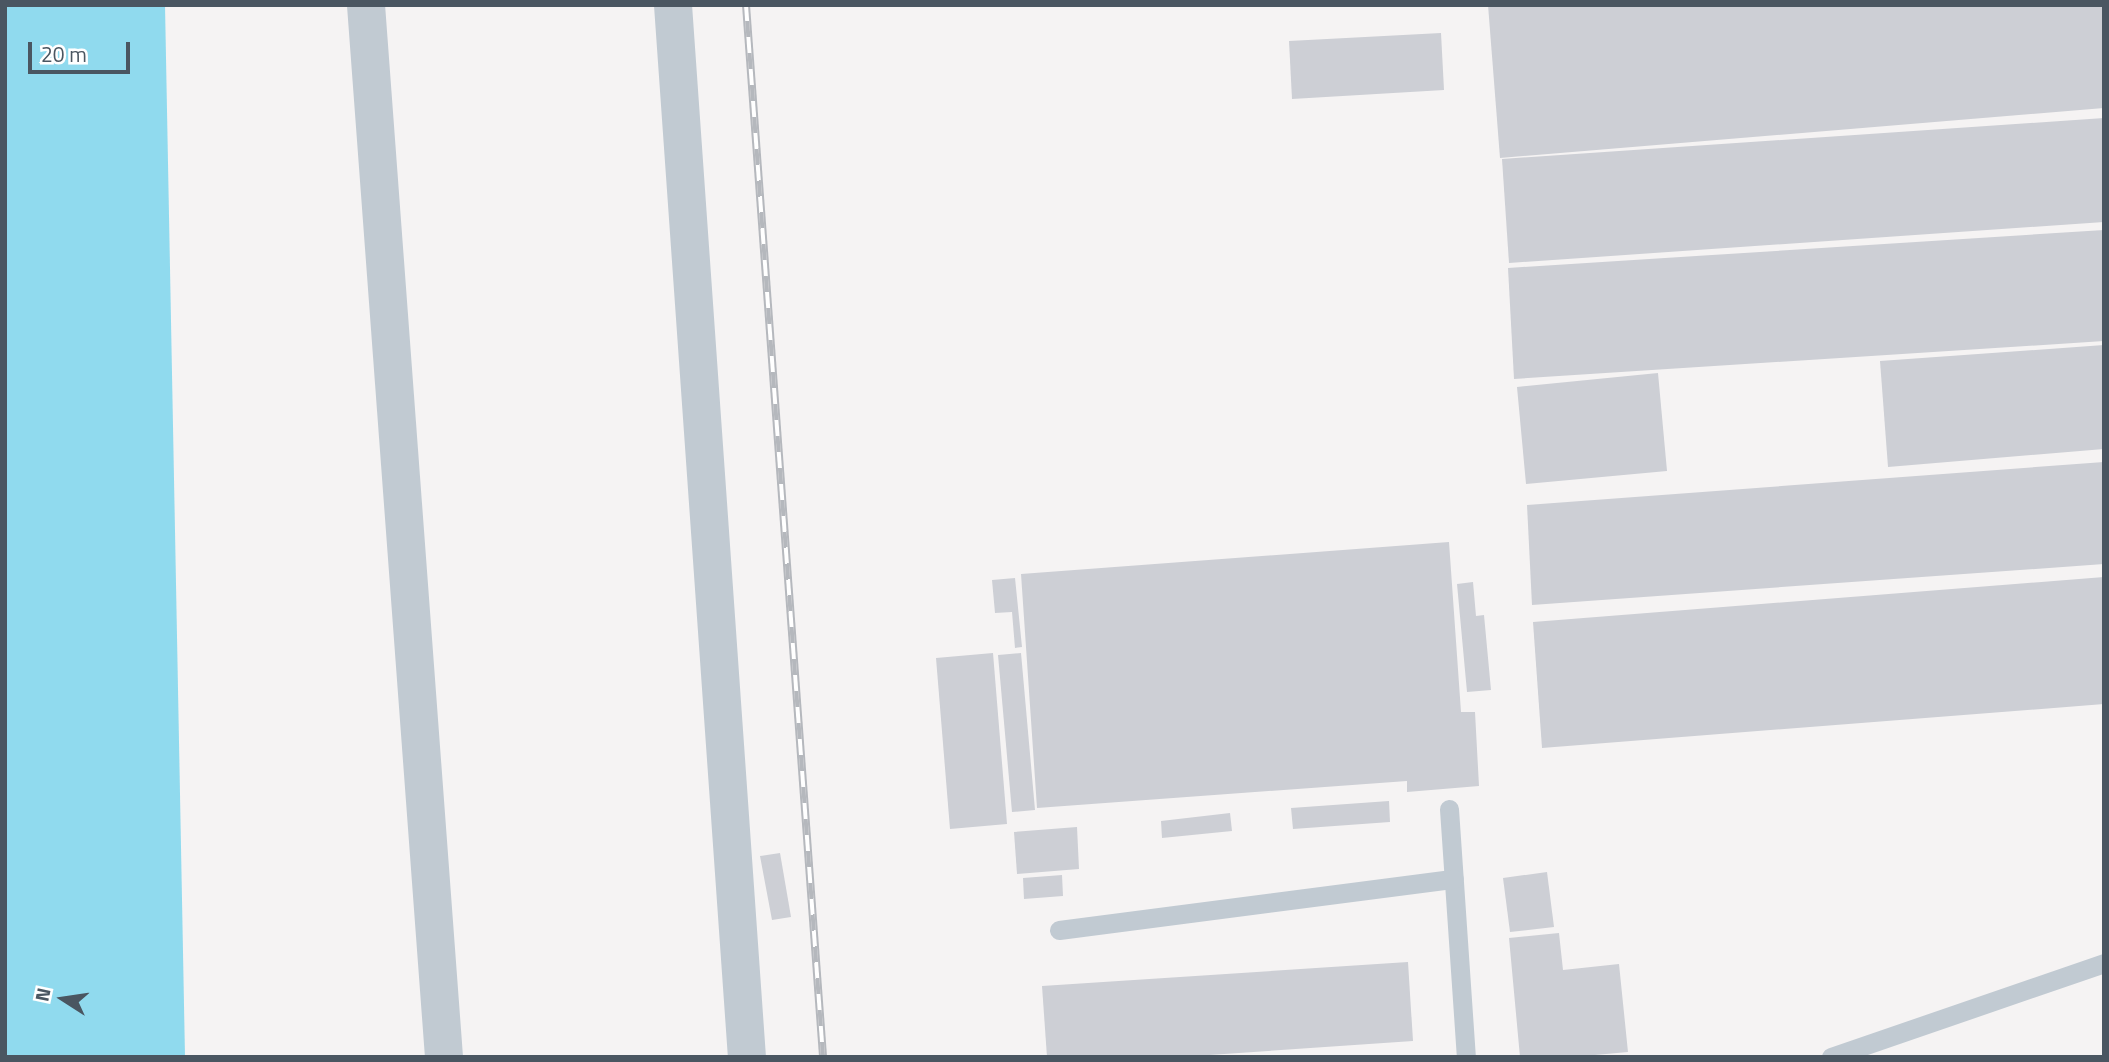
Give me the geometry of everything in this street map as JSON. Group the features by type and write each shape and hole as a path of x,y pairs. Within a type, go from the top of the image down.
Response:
{"street":[{"path":"366,5 444,1057"},
{"path":"673,5 747,1057"}],"lane":[{"path":"1449,809 1466,1057"},
{"path":"1059,930 1454,880"},
{"path":"1831,1057 2104,963"}],"water":[{"path":"5,5 165,5 185,1057 5,1057"}],"building":[{"path":"1488,5 2104,5 2104,108 1500,158"},
{"path":"1441,33 1444,90 1292,99 1289,41"},
{"path":"2104,118 2104,222 1509,263 1502,159"},
{"path":"2104,230 2104,341 1514,379 1508,268"},
{"path":"2104,345 2104,449 1888,467 1880,361"},
{"path":"1658,373 1667,471 1526,484 1517,387"},
{"path":"2104,462 2104,564 1532,605 1527,505"},
{"path":"1449,542 1461,712 1475,712 1479,786 1407,792 1407,781 1037,808 1021,574"},
{"path":"2104,577 2104,704 1542,748 1533,622"},
{"path":"1015,578 1022,647 1015,648 1012,612 995,613 992,580"},
{"path":"1473,582 1476,616 1484,615 1491,690 1467,692 1457,584"},
{"path":"993,653 1007,824 950,829 936,658"},
{"path":"1021,653 1035,810 1012,812 998,655"},
{"path":"1389,801 1390,822 1293,829 1291,808"},
{"path":"1230,813 1232,831 1162,838 1161,821"},
{"path":"1077,827 1079,869 1017,874 1014,832"},
{"path":"780,853 791,917 772,920 760,856"},
{"path":"1547,872 1554,927 1510,932 1503,878"},
{"path":"1062,875 1063,896 1024,899 1023,878"},
{"path":"1559,933 1563,970 1619,964 1628,1052 1573,1057 1520,1057 1509,938"},
{"path":"1408,962 1413,1041 1180,1057 1047,1057 1042,986"}],"railway":[{"path":"746,5 823,1057"}]}
